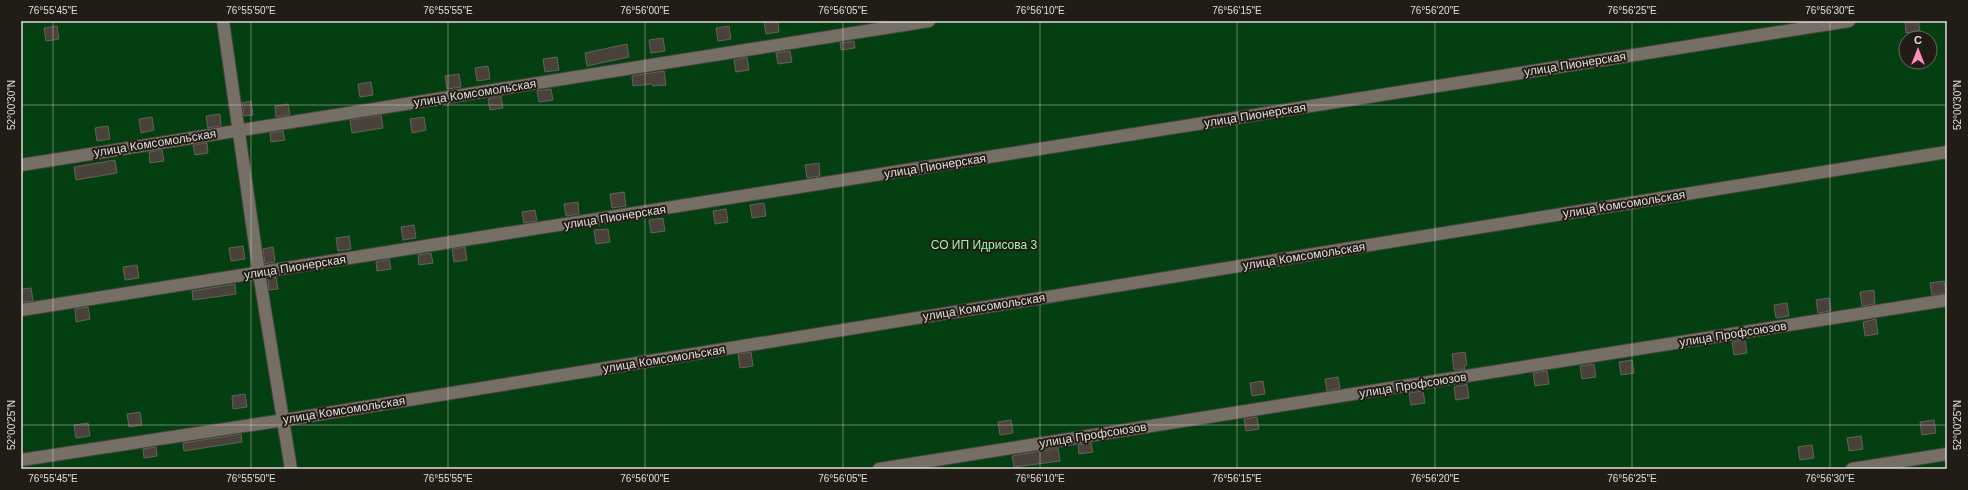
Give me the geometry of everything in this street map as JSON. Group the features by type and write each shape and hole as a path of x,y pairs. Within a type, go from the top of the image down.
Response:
{"street":[{"path":"224,21 259,273 291,469"},
{"name":"улица Комсомольская","path":"21,164 929,21"},
{"name":"улица Пионерская","path":"21,310 1849,21"},
{"name":"улица Комсомольская","path":"21,460 284,420 1947,152"},
{"name":"улица Профсоюзов","path":"879,469 1947,300"},
{"path":"1852,469 1947,454"}],"green space":[{"name":"СО ИП Идрисова 3","path":"21,21 1947,21 1947,469 21,469"}],"building":[{"path":"764,21 778,21 779,32 766,34"},
{"path":"1905,21 1918,21 1920,30 1906,30"},
{"path":"57,26 59,39 46,41 44,28"},
{"path":"729,26 731,39 718,41 716,28"},
{"path":"663,38 665,51 651,53 649,40"},
{"path":"854,41 855,48 841,50 840,43"},
{"path":"627,44 629,57 587,66 585,53"},
{"path":"790,51 792,62 778,64 776,53"},
{"path":"557,57 559,70 545,72 543,59"},
{"path":"747,57 749,70 736,72 734,60"},
{"path":"488,66 490,79 477,81 475,68"},
{"path":"664,71 666,85 653,86 652,84 633,86 632,76"},
{"path":"459,74 461,87 447,89 445,76"},
{"path":"371,82 373,95 360,97 358,84"},
{"path":"551,89 553,100 539,102 537,91"},
{"path":"501,96 503,108 490,110 488,99"},
{"path":"251,101 253,115 244,116 242,103"},
{"path":"288,104 290,115 276,117 275,106"},
{"path":"220,114 221,126 208,128 206,116"},
{"path":"381,115 383,128 352,133 350,120"},
{"path":"152,117 154,130 141,133 139,119"},
{"path":"424,117 426,130 412,133 410,119"},
{"path":"108,126 110,139 97,141 95,128"},
{"path":"283,131 285,140 271,142 270,133"},
{"path":"207,143 208,153 195,155 193,145"},
{"path":"162,150 164,161 150,163 149,152"},
{"path":"115,160 117,173 76,180 74,167"},
{"path":"819,163 820,176 807,178 805,165"},
{"path":"624,192 626,206 612,208 610,194"},
{"path":"578,202 579,214 566,216 564,204"},
{"path":"764,203 766,216 752,218 750,205"},
{"path":"726,209 728,222 715,224 713,211"},
{"path":"535,210 537,221 524,223 522,212"},
{"path":"663,218 665,231 651,233 649,220"},
{"path":"414,225 416,238 403,240 401,227"},
{"path":"608,229 610,242 596,244 594,230"},
{"path":"349,236 351,249 338,251 336,238"},
{"path":"243,246 245,259 231,261 229,248"},
{"path":"273,247 275,261 265,264 263,249"},
{"path":"465,247 467,260 454,262 452,249"},
{"path":"431,253 433,263 419,265 418,255"},
{"path":"389,259 391,269 377,271 376,262"},
{"path":"137,265 139,278 125,280 123,267"},
{"path":"276,277 278,289 269,290 268,279"},
{"path":"1944,281 1946,293 1932,295 1930,283"},
{"path":"235,284 236,294 193,300 192,291"},
{"path":"31,288 33,301 21,302 21,289"},
{"path":"1874,290 1875,304 1862,306 1860,292"},
{"path":"1829,298 1831,311 1818,313 1816,300"},
{"path":"1787,303 1789,316 1776,318 1774,305"},
{"path":"88,307 90,319 76,322 75,309"},
{"path":"1876,319 1878,334 1865,336 1863,322"},
{"path":"1745,340 1747,353 1734,355 1732,342"},
{"path":"751,352 753,366 740,368 738,354"},
{"path":"1465,352 1467,365 1464,366 1465,369 1454,370 1452,354"},
{"path":"1632,360 1634,373 1621,375 1619,362"},
{"path":"1594,364 1596,377 1582,379 1580,366"},
{"path":"1547,371 1549,384 1535,386 1533,373"},
{"path":"1338,377 1340,388 1327,391 1325,379"},
{"path":"1263,381 1265,394 1252,396 1250,383"},
{"path":"1467,384 1469,398 1456,400 1454,387"},
{"path":"1423,391 1425,403 1411,405 1409,393"},
{"path":"245,394 247,407 233,409 232,396"},
{"path":"140,412 142,425 129,427 127,414"},
{"path":"1257,417 1259,429 1246,431 1244,419"},
{"path":"1011,420 1013,433 1000,435 998,422"},
{"path":"1934,420 1936,433 1922,435 1920,422"},
{"path":"88,423 90,436 76,438 74,425"},
{"path":"241,434 242,442 184,451 183,443"},
{"path":"1861,436 1863,449 1849,451 1847,438"},
{"path":"1091,443 1093,452 1079,454 1078,445"},
{"path":"1812,445 1814,458 1800,460 1798,447"},
{"path":"156,447 157,456 144,458 143,449"},
{"path":"1058,448 1060,461 1014,467 1012,456"}]}
